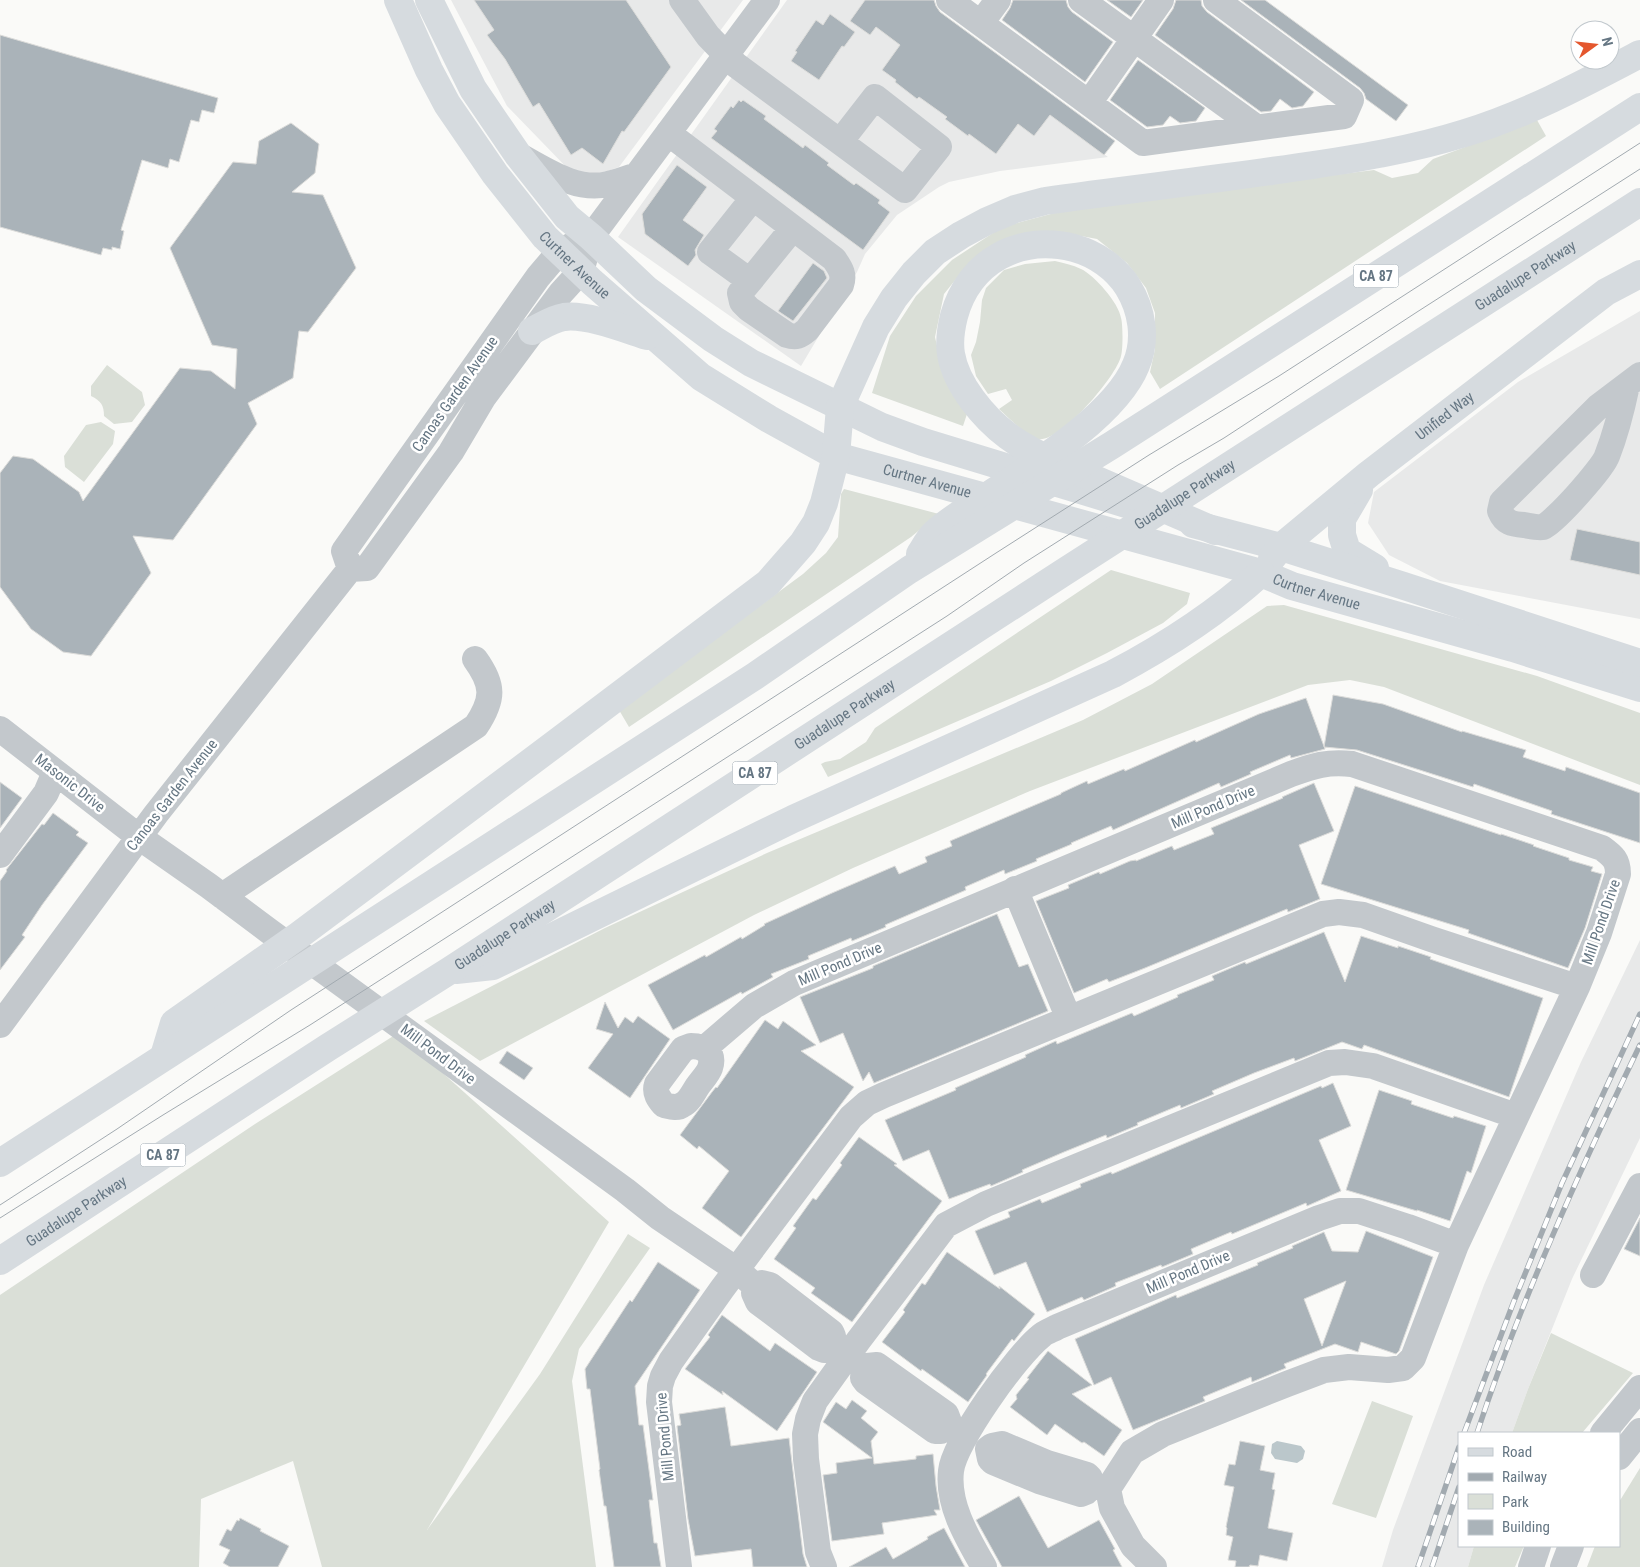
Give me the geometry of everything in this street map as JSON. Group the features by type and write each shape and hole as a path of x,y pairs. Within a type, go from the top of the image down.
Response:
{"main road":[{"name":"Curtner Avenue","path":"398,0 447,104 494,174 544,237 656,339 701,377 769,419 836,456 1261,573 1292,586 1513,648 1640,688"},
{"name":"Curtner Avenue","path":"429,0 474,89 518,155 567,217 646,289 713,339 751,364 882,427 923,442 1215,531 1281,547 1640,663"},
{"path":"246,988 326,915 734,609 768,582 787,562 803,543 816,523 824,503 836,456 840,407 876,327 914,273 935,252 960,235 987,220 1015,209 1045,201 1343,160 1430,143 1466,133 1521,113 1576,88 1640,54"},
{"name":"CA 87","path":"0,1163 164,1056 246,988 353,935 755,676 867,597 909,570 945,538 1112,445 1640,107"},
{"name":"Guadalupe Parkway","path":"0,1261 1061,574 1640,202"},
{"path":"945,538 1078,432 1114,399 1127,382 1136,365 1142,342 1141,320 1134,297 1122,278 1105,262 1085,251 1064,245 1044,243 1024,246 1004,253 986,264 970,280 958,302 951,328 951,354 960,378 973,401 990,421 1009,437 1033,451 1215,531"},
{"name":"Unified Way","path":"449,971 493,966 793,819 919,760 1065,697 1148,655 1206,618 1236,595 1261,573 1281,547 1369,474 1606,292 1640,274"},
{"path":"532,331 564,317 572,317 596,320 656,339"},
{"path":"1369,474 1342,520 1342,534 1347,551 1404,586"}],"street":[{"path":"682,0 708,36 736,66 840,142"},
{"path":"949,0 1143,143 1344,116 1351,100 1216,0"},
{"path":"981,23 998,0"},
{"path":"1081,0 1256,128"},
{"path":"1088,103 1161,0"},
{"name":"Canoas Garden Avenue","path":"0,1025 139,837 350,569 367,568 451,452 483,398 561,293 581,272 591,237 726,56 762,2"},
{"path":"668,133 834,259 842,272 841,285 807,330 800,336 794,337 787,335 749,309 742,302 740,293 793,228"},
{"path":"518,155 573,182 590,186 607,185 637,175"},
{"path":"750,281 710,252 753,198"},
{"name":"Canoas Garden Avenue","path":"350,569 344,551 538,277 560,251 591,237"},
{"path":"1634,380 1607,458 1568,506 1552,521 1542,527 1510,524 1503,518 1500,511 1502,502 1599,406 1634,380"},
{"path":"222,896 476,726 485,713 489,701 489,688 485,672 474,659"},
{"name":"Masonic Drive","path":"0,729 139,837"},
{"name":"Mill Pond Drive","path":"139,837 625,1190 660,1218 746,1278 770,1285 830,1332 866,1382 936,1431 958,1431 988,1449 990,1459 993,1462 1081,1494 1100,1487 1132,1452 1163,1434 1225,1408 1324,1370 1349,1367 1388,1370 1402,1368 1414,1358 1456,1245 1577,987 1599,933 1618,874 1618,864 1612,855 1602,848 1352,764 1336,762 1316,764 794,983 754,1006 705,1048 711,1061 710,1069 681,1107 674,1107 659,1112"},
{"path":"0,855 46,793 55,772"},
{"path":"1015,889 1069,1019"},
{"name":"Mill Pond Drive","path":"679,1567 660,1420 660,1386 663,1376 671,1361 722,1289 746,1278 851,1117 867,1103 884,1094 1069,1019 1311,917 1323,914 1339,912 1363,915 1577,987"},
{"path":"824,1567 818,1552 806,1459 805,1434 808,1419 815,1401 847,1356 946,1225 986,1204 1330,1063 1345,1062 1373,1066 1516,1116"},
{"path":"1593,1276 1640,1186"},
{"name":"Mill Pond Drive","path":"958,1431 974,1421 1020,1358 1042,1335 1057,1327 1319,1218 1340,1212 1359,1212 1408,1227 1456,1245"},
{"path":"1604,1432 1640,1388"},
{"name":"Mill Pond Drive","path":"958,1431 956,1452 951,1471 953,1499 962,1526 984,1567"},
{"path":"1620,1456 1640,1431"},
{"path":"1100,1487 1133,1546 1154,1567"},
{"path":"1531,1567 1538,1547"},
{"path":"1563,1567 1572,1547"}],"shaded area":[{"path":"451,0 743,0 619,167 591,177 571,172 507,106"},
{"path":"787,0 894,0 1108,157 1000,171 949,182 897,215 865,254 857,272 801,366 618,237"},
{"path":"1640,311 1640,619 1440,581 1389,555 1368,523 1374,492 1518,382"},
{"path":"1640,940 1640,1138 1572,1279 1512,1432 1458,1432 1458,1547 1474,1547 1468,1567 1382,1567 1393,1530 1484,1285 1581,1062"},
{"path":"1277,1441 1301,1446 1305,1451 1303,1459 1297,1463 1275,1459 1271,1453 1272,1444"}],"green space":[{"path":"1537,120 1546,136 1160,389 1150,372 1155,349 1155,313 1146,288 1127,263 1097,239 1060,232 1023,235 968,264 944,294 935,337 944,377 967,414 963,426 872,393 890,336 916,296 952,260 1002,227 1077,207 1374,170 1392,178 1418,173 1433,159"},
{"path":"1055,261 1075,266 1086,272 1111,297 1121,318 1122,348 1117,366 1086,407 1059,431 1047,438 1038,439 1023,430 999,409 1012,400 1006,389 988,394 976,376 971,355 976,342 982,300 986,288 1004,270 1025,264"},
{"path":"107,365 142,392 145,405 132,422 114,424 104,416 103,406 100,402 91,396 91,386"},
{"path":"101,422 115,431 113,444 84,482 65,467 64,456 86,425"},
{"path":"844,489 939,514 911,537 629,727 619,710 803,574 826,553 838,537 841,494"},
{"path":"1111,570 1190,593 1187,604 1163,623 1051,681 828,777 821,764 840,759 866,742 875,728"},
{"path":"1284,605 1537,676 1640,713 1640,785 1384,687 1350,680 1308,685 1030,791 853,868 754,915 480,1061 424,1021 605,928 767,853 1083,720 1152,684 1267,606"},
{"path":"398,1033 609,1222 427,1530 540,1374 628,1234 650,1248 579,1349 572,1381 596,1567 322,1567 293,1461 201,1499 199,1567 0,1567 0,1295 255,1124"},
{"path":"1551,1333 1633,1373 1583,1432 1512,1432"},
{"path":"1372,1401 1413,1416 1376,1518 1332,1504"},
{"path":"1640,1468 1640,1567 1587,1567 1595,1547 1620,1547 1620,1500"},
{"path":"1474,1547 1524,1547 1515,1567 1468,1567"}],"building":[{"path":"474,0 626,0 671,67 624,132 622,131 603,164 582,148 571,155 539,103 533,107 505,59 487,35 494,30"},
{"path":"865,0 934,0 940,12 1115,141 1104,155 1050,115 1034,136 1018,124 996,154 945,119 947,117 919,97 917,99 882,70 900,45 876,27 870,35 850,21"},
{"path":"1013,0 1066,0 1072,12 1113,42 1085,82 1002,20"},
{"path":"1107,0 1143,0 1131,17"},
{"path":"1176,0 1201,0 1202,6 1207,12 1314,92 1303,106 1292,108 1280,99 1271,111 1261,112 1155,35 1173,9"},
{"path":"1241,0 1265,0 1408,105 1396,121 1366,99 1360,88"},
{"path":"830,14 855,32 844,47 842,46 819,80 791,61 797,52 795,51 816,20 823,25"},
{"path":"0,35 218,98 214,113 202,110 199,122 191,120 179,162 170,159 168,168 142,160 121,230 124,231 120,249 112,247 112,250 103,248 101,255 0,227"},
{"path":"1138,60 1205,108 1196,121 1180,123 1170,116 1163,125 1147,127 1110,100"},
{"path":"739,100 741,102 743,100 766,116 764,119 803,148 805,145 829,163 827,165 854,185 856,183 880,200 878,203 890,212 863,250 711,138 717,131 714,129 731,106 733,108"},
{"path":"291,123 319,144 315,173 292,192 323,195 356,268 308,332 299,331 293,378 248,403 257,424 173,540 133,536 151,573 91,656 63,652 31,629 0,587 0,473 13,456 33,459 79,492 83,501 180,368 211,371 235,389 237,349 212,345 170,248 233,162 256,164 259,141"},
{"path":"677,165 707,187 683,220 704,235 695,250 696,255 688,266 645,234 642,214"},
{"path":"813,263 824,271 827,278 793,321 778,311"},
{"path":"1577,529 1640,542 1640,575 1570,560"},
{"path":"1333,695 1383,704 1462,732 1526,750 1523,757 1565,771 1566,767 1640,793 1640,843 1551,814 1552,811 1474,784 1473,787 1357,750 1324,747"},
{"path":"1306,698 1325,749 1291,758 1290,755 1221,787 1219,783 1113,830 1111,826 1005,874 1004,870 965,887 966,890 885,925 886,927 852,941 851,938 808,956 809,959 771,974 773,977 742,994 741,992 673,1030 648,985 705,955 706,957 741,937 742,939 764,924 895,866 899,874 927,862 925,857 952,846 950,841 1087,781 1088,784 1124,769 1125,771 1259,714"},
{"path":"0,782 22,798 0,828"},
{"path":"1314,783 1334,831 1299,845 1320,899 1288,912 1287,909 1145,968 1109,982 1107,979 1074,993 1036,901 1069,888 1068,885 1099,872 1100,874 1172,846 1174,850 1214,834 1211,828"},
{"path":"1355,786 1534,845 1569,858 1569,860 1593,867 1591,871 1602,874 1585,928 1568,968 1468,933 1469,930 1321,884"},
{"path":"53,813 79,832 76,835 88,843 42,905 22,935 25,937 0,970 0,881 6,870"},
{"path":"997,914 1019,967 1028,964 1048,1011 874,1083 869,1072 863,1081 843,1033 820,1043 800,997 873,968 873,966"},
{"path":"1324,932 1345,982 1361,936 1431,957 1430,959 1543,998 1509,1097 1364,1045 1362,1049 1342,1042 1295,1061 1294,1058 1254,1073 1212,1091 1214,1094 1181,1108 1180,1105 1107,1138 1106,1135 1064,1152 991,1186 990,1184 949,1199 929,1150 903,1161 885,1120 956,1090 955,1088 1026,1057 1025,1055 1056,1041 1057,1044 1132,1013 1134,1016 1178,997 1177,995 1214,980 1212,976"},
{"path":"605,1002 618,1028 625,1017 633,1023 638,1016 670,1039 630,1098 588,1068 613,1034 596,1029"},
{"path":"765,1020 778,1029 783,1021 816,1045 801,1051 854,1087 741,1237 702,1208 729,1171 699,1146 697,1149 680,1135 717,1088"},
{"path":"507,1051 533,1068 524,1080 499,1063"},
{"path":"1333,1083 1351,1126 1319,1140 1341,1191 1307,1206 1306,1203 1232,1234 1231,1232 1191,1249 1193,1254 1115,1283 1116,1286 1084,1300 1082,1297 1047,1312 1026,1262 994,1275 975,1231 1010,1217 1008,1212 1040,1199 1042,1203 1081,1187 1080,1184 1111,1172 1112,1174 1321,1086 1322,1088"},
{"path":"1379,1090 1412,1101 1411,1104 1453,1118 1454,1116 1486,1126 1471,1173 1467,1171 1450,1221 1346,1190"},
{"path":"859,1137 897,1164 894,1165 942,1201 852,1322 811,1293 815,1288 774,1259 796,1228 793,1226 813,1198 816,1200 842,1165 840,1163"},
{"path":"1640,1218 1640,1256 1624,1249"},
{"path":"1366,1231 1433,1257 1399,1351 1396,1354 1361,1342 1358,1352 1335,1344 1284,1364 1286,1368 1252,1382 1251,1377 1203,1397 1205,1401 1133,1430 1111,1377 1094,1385 1075,1339 1176,1295 1177,1298 1258,1265 1257,1263 1293,1248 1292,1246 1324,1232 1332,1251 1358,1252","holes":["1346,1281 1322,1346 1304,1299"]},
{"path":"947,1252 1000,1289 999,1286 1035,1314 1014,1341 1012,1339 968,1402 882,1342 905,1312 903,1310 922,1283 925,1285"},
{"path":"658,1262 700,1290 635,1386 639,1425 643,1425 653,1500 649,1500 654,1543 657,1543 661,1567 614,1567 599,1470 590,1389 587,1389 585,1369 630,1300 632,1302"},
{"path":"722,1315 770,1351 775,1343 817,1372 777,1431 722,1391 723,1395 685,1369 710,1337 708,1335"},
{"path":"1048,1351 1092,1385 1072,1394 1122,1430 1104,1456 1055,1424 1047,1435 1010,1407 1017,1399 1016,1395 1029,1379 1027,1378"},
{"path":"852,1400 867,1411 861,1418 878,1432 871,1441 874,1464 916,1459 916,1456 933,1454 940,1510 934,1510 937,1515 882,1523 884,1534 832,1541 823,1475 837,1473 836,1463 872,1458 823,1422 836,1402 846,1409"},
{"path":"725,1407 731,1446 789,1438 803,1554 807,1567 753,1567 751,1549 695,1556 688,1519 677,1426 681,1425 679,1414"},
{"path":"1240,1441 1265,1446 1260,1470 1275,1473 1272,1489 1275,1490 1268,1528 1293,1533 1287,1561 1260,1555 1258,1566 1235,1567 1236,1561 1228,1560 1233,1537 1226,1535 1226,1527 1234,1487 1224,1485 1229,1464 1235,1465"},
{"path":"1019,1496 1048,1548 1099,1520 1115,1549 1113,1550 1122,1567 1002,1567 976,1520"},
{"path":"240,1518 289,1546 278,1567 230,1567 223,1563 230,1550 219,1545 227,1529 231,1531"},
{"path":"944,1528 965,1567 849,1567 886,1547 893,1559"}],"tram line":[{"path":"0,1205 117,1129 291,1010 996,553 1149,455 1279,376 1640,143"},
{"path":"0,1218 310,1025 947,616 1024,563 1224,438 1640,169"}],"railway":[{"path":"1464,1432 1514,1301 1562,1183 1640,1014"},
{"path":"1477,1432 1512,1334 1552,1237 1640,1045"},
{"path":"1418,1567 1458,1450"},
{"path":"1432,1567 1458,1490"}]}
